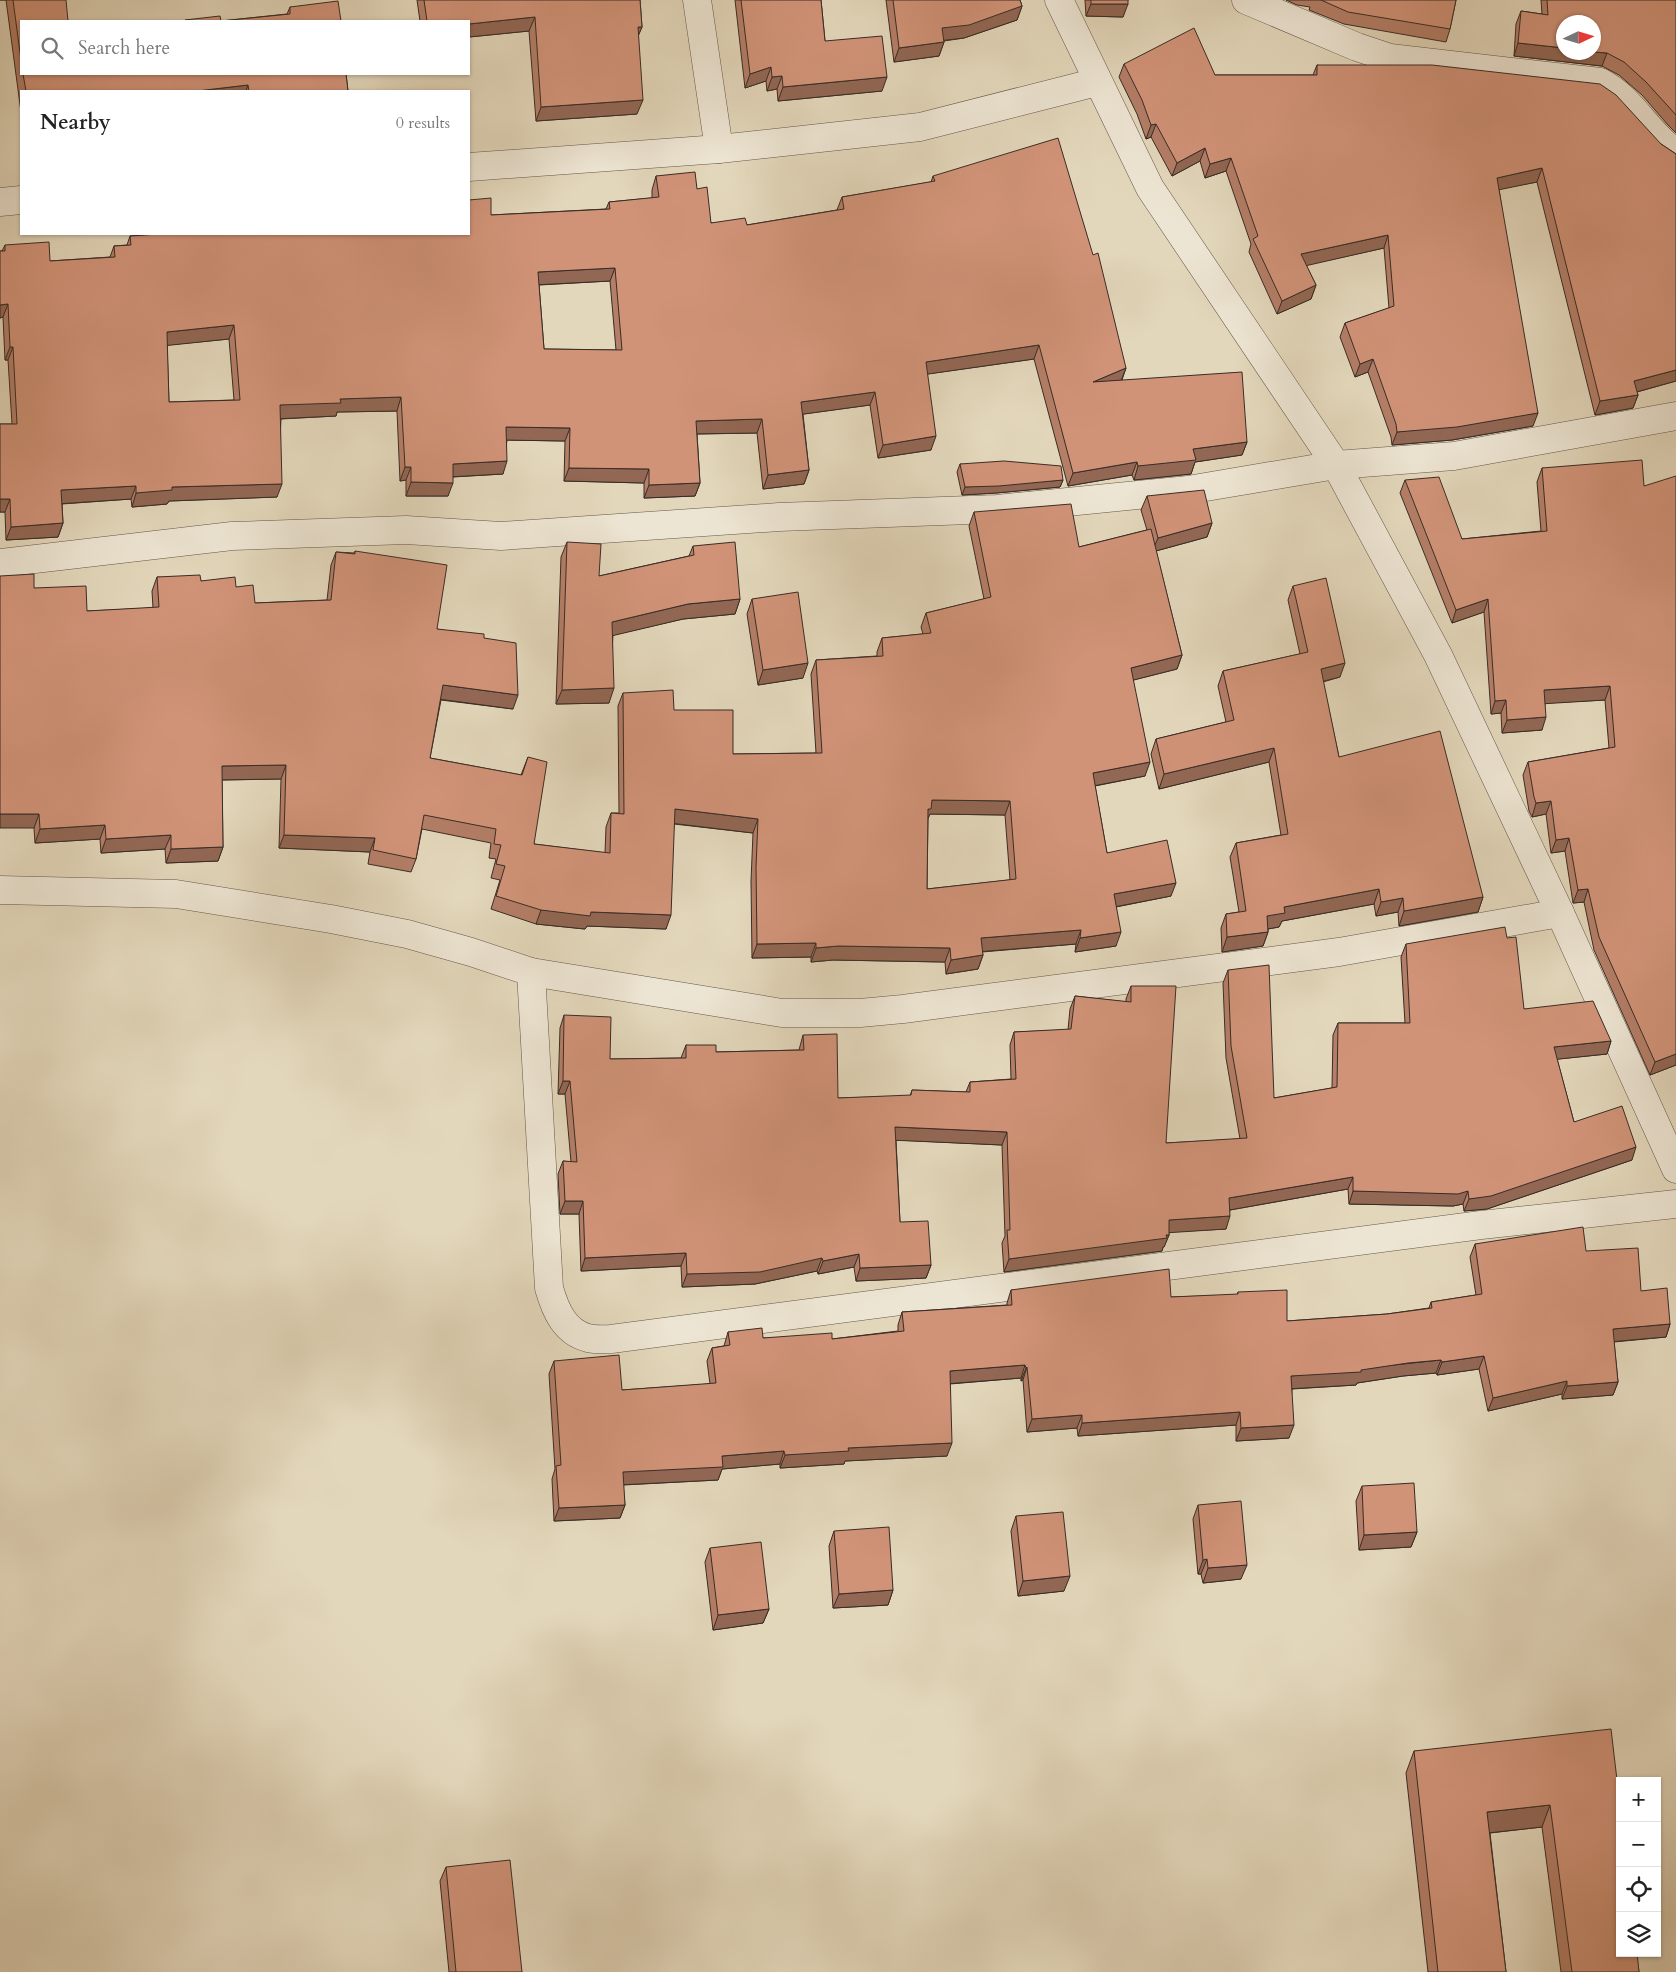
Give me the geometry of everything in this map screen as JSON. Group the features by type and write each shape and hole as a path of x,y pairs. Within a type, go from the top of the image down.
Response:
{"street":[{"path":"697,0 719,148"},
{"path":"1059,0 1097,82 1150,188 1336,465 1438,655 1560,912 1676,1169"},
{"path":"1246,0 1357,47 1390,58 1600,82 1614,89 1662,144 1676,153"},
{"path":"470,167 719,148 920,127 1097,82"},
{"path":"0,202 20,200"},
{"path":"0,563 232,536 406,530 501,536 779,518 998,509 1188,490 1336,465 1454,456 1676,416"},
{"path":"0,890 176,894 331,919 407,934 471,952 531,972 782,1013 860,1013 1339,952 1560,912"},
{"path":"531,972 549,1288 556,1311 560,1317 570,1329 588,1338 611,1339 1481,1225 1676,1204"}],"building":[{"path":"13,0 66,0 68,20 20,20 20,52"},
{"path":"424,0 640,0 642,27 638,27 643,100 541,107 535,17 470,24 470,20 427,20"},
{"path":"741,0 821,0 825,41 882,36 887,77 783,87 782,76 772,77 771,67 750,74"},
{"path":"893,0 1020,0 1022,6 969,25 942,28 944,42 899,48"},
{"path":"1091,0 1128,0 1128,4 1091,4"},
{"path":"1321,0 1456,0 1450,29 1348,12"},
{"path":"1547,0 1676,0 1676,115 1646,82 1624,62 1607,53 1601,53 1601,15 1556,15 1556,47 1518,43 1521,11 1548,15"},
{"path":"338,1 341,20 231,20 290,14 290,7"},
{"path":"220,16 221,20 185,20"},
{"path":"1194,28 1215,75 1317,75 1317,65 1432,65 1600,84 1616,95 1661,144 1676,154 1676,370 1634,381 1638,395 1600,401 1542,168 1497,178 1538,413 1457,427 1397,432 1396,424 1373,359 1360,364 1345,323 1394,306 1388,235 1301,254 1316,285 1282,301 1253,239 1258,236 1231,158 1210,164 1205,148 1177,163 1156,124 1151,125 1142,100 1124,64"},
{"path":"23,75 346,75 348,90 249,90 248,85 206,90 26,90"},
{"path":"1058,138 1093,255 1098,253 1126,368 1093,382 1242,372 1247,442 1193,449 1196,460 1138,466 1137,462 1073,473 1039,345 926,362 936,436 883,445 875,392 801,402 809,470 768,475 762,419 696,421 700,483 649,485 649,469 569,468 570,428 506,427 507,461 453,464 453,483 411,482 411,467 405,467 401,397 340,399 341,403 280,405 282,484 172,487 172,490 136,493 136,486 61,490 63,523 11,527 10,499 0,499 0,424 17,424 13,347 10,347 8,304 0,305 0,251 5,251 5,245 49,242 50,261 115,257 114,246 131,245 130,236 144,235 470,235 470,200 491,198 491,215 610,209 609,202 659,197 656,176 695,172 697,189 707,187 711,223 745,218 747,225 844,209 842,197 935,181 933,176","holes":["615,268 622,350 544,349 538,272","234,325 240,400 169,402 167,332"]},
{"path":"1642,460 1644,486 1676,476 1676,1054 1655,1062 1599,937 1588,889 1578,890 1569,838 1556,840 1551,801 1536,803 1528,762 1615,747 1610,686 1544,690 1546,717 1507,720 1506,700 1495,701 1488,599 1456,610 1405,480 1439,477 1462,539 1547,531 1542,468"},
{"path":"1004,461 1061,466 1063,480 965,487 960,464"},
{"path":"1204,490 1212,523 1158,538 1147,496"},
{"path":"1071,504 1079,547 1151,529 1182,655 1131,668 1150,762 1093,773 1107,853 1167,840 1176,883 1114,894 1121,932 1080,938 1081,930 981,938 983,955 951,960 950,948 838,946 816,948 816,943 757,944 756,867 758,819 675,809 671,915 591,912 590,916 541,910 496,896 505,866 496,864 501,845 494,844 496,829 424,815 416,859 373,850 375,838 284,835 286,765 222,766 223,847 171,849 171,835 106,839 105,825 40,829 39,814 0,814 0,576 34,574 34,588 86,586 87,611 159,607 157,577 200,575 201,581 235,577 236,587 253,585 255,603 331,600 336,552 355,554 355,551 447,565 437,629 484,634 484,638 516,643 518,695 443,685 430,758 522,775 528,757 547,762 534,844 610,853 611,813 624,814 623,693 673,690 674,710 733,710 733,754 822,753 816,660 883,656 882,638 931,633 926,613 991,597 974,512","holes":["932,800 1010,801 1016,879 927,889 928,809 931,809"]},
{"path":"567,542 601,544 599,576 694,555 693,546 735,542 740,599 688,604 612,622 614,688 562,690"},
{"path":"1326,578 1345,663 1321,669 1339,757 1440,731 1483,897 1404,911 1403,898 1381,902 1379,889 1284,907 1285,913 1267,916 1268,932 1227,937 1226,914 1246,911 1236,843 1288,834 1274,748 1164,774 1156,739 1234,720 1223,671 1308,652 1293,586"},
{"path":"798,592 808,663 763,670 752,599"},
{"path":"1505,927 1507,938 1516,937 1524,1009 1593,1001 1611,1041 1554,1047 1574,1122 1622,1106 1636,1147 1491,1196 1469,1199 1468,1191 1458,1194 1353,1191 1353,1177 1229,1198 1230,1216 1169,1220 1169,1235 1166,1235 1167,1238 1009,1259 1007,1230 1010,1230 1007,1132 895,1127 900,1222 928,1221 931,1265 860,1268 859,1254 823,1261 822,1258 760,1272 687,1274 686,1253 585,1258 583,1201 565,1201 563,1161 577,1162 570,1081 563,1081 564,1015 611,1017 610,1059 686,1058 686,1045 716,1045 716,1052 804,1050 803,1035 837,1034 838,1098 911,1095 912,1090 970,1092 970,1082 1016,1079 1014,1032 1071,1029 1075,996 1131,1002 1131,986 1176,986 1166,1143 1247,1138 1231,1046 1228,970 1269,965 1274,1098 1337,1087 1338,1023 1410,1023 1406,944"},
{"path":"1583,1227 1586,1251 1638,1248 1641,1291 1667,1288 1670,1324 1613,1329 1618,1382 1567,1386 1567,1381 1493,1398 1484,1356 1442,1362 1441,1360 1408,1363 1361,1370 1361,1372 1291,1376 1294,1425 1241,1428 1240,1412 1082,1423 1082,1415 1032,1419 1027,1367 1025,1365 950,1371 952,1443 848,1448 849,1451 785,1455 784,1451 722,1456 723,1467 623,1472 625,1505 559,1508 556,1466 561,1465 554,1361 619,1355 622,1390 716,1383 712,1348 730,1345 728,1332 762,1328 763,1338 832,1333 832,1339 904,1331 902,1312 1012,1305 1011,1290 1169,1269 1171,1297 1287,1290 1287,1321 1387,1314 1432,1308 1431,1302 1482,1294 1475,1244"},
{"path":"1414,1483 1417,1532 1364,1535 1362,1486"},
{"path":"1241,1501 1247,1565 1208,1568 1207,1559 1203,1560 1198,1505"},
{"path":"1063,1512 1070,1576 1023,1581 1016,1516"},
{"path":"889,1527 893,1590 839,1594 834,1531"},
{"path":"761,1542 769,1609 718,1615 710,1548"},
{"path":"1611,1729 1617,1777 1616,1957 1637,1957 1639,1972 1572,1972 1550,1805 1487,1812 1506,1972 1438,1972 1414,1751"},
{"path":"510,1860 522,1972 456,1972 446,1867"}]}
